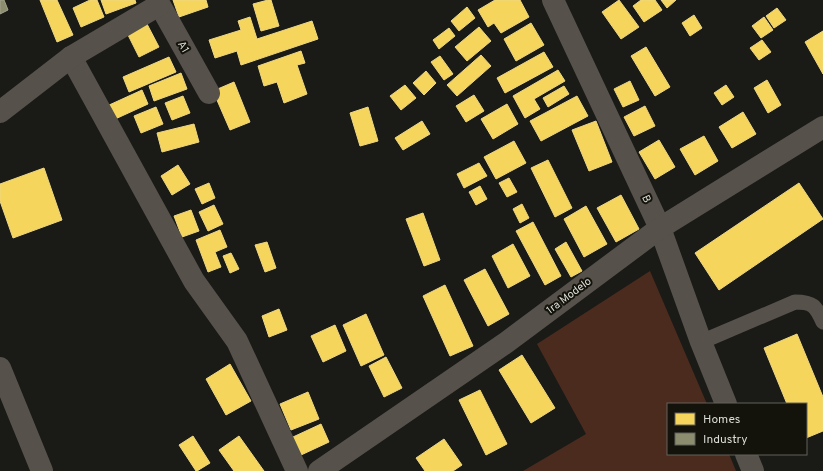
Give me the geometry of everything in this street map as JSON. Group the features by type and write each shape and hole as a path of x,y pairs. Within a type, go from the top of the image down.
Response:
{"street":[{"name":"B","path":"553,0 660,228 701,342 726,403"},
{"path":"0,112 71,57 158,2"},
{"name":"A1","path":"158,2 209,93"},
{"path":"71,57 194,281 237,341 297,471"},
{"name":"1ra Modelo","path":"319,471 507,342 660,228 823,127"},
{"path":"0,368 42,471"},
{"path":"746,455 753,471"}],"lane":[{"path":"701,342 795,302 808,302 818,309 823,322"}],"shaded area":[{"path":"650,271 707,403 667,403 667,455 729,455 736,471 523,471 586,434 537,344"}],"building: Homes":[{"path":"40,0 57,0 73,35 57,42"},
{"path":"90,0 97,0 104,17 81,27 73,8"},
{"path":"101,0 135,0 136,3 106,14"},
{"path":"173,0 206,0 208,7 179,17"},
{"path":"271,0 279,26 261,31 253,4"},
{"path":"495,0 520,0 529,17 501,33 494,23 488,27 478,10"},
{"path":"619,0 639,27 621,39 602,12"},
{"path":"641,0 655,0 662,10 644,22 633,6"},
{"path":"661,0 676,0 667,8"},
{"path":"467,7 475,18 459,31 451,21"},
{"path":"777,8 786,20 774,28 766,16"},
{"path":"694,15 702,28 690,36 682,23"},
{"path":"250,17 257,39 312,21 318,39 241,65 237,51 215,58 209,40 241,30 238,21"},
{"path":"764,17 773,30 761,38 752,26"},
{"path":"531,23 544,45 516,61 504,39"},
{"path":"147,24 159,47 139,57 127,33"},
{"path":"479,27 491,41 467,61 455,47"},
{"path":"449,28 455,36 439,49 433,40"},
{"path":"823,31 823,74 805,42"},
{"path":"762,40 771,52 759,60 750,48"},
{"path":"646,47 670,87 655,96 631,56"},
{"path":"301,51 305,63 297,65 307,94 284,103 277,82 264,86 258,66"},
{"path":"544,52 553,67 505,93 497,78"},
{"path":"481,55 491,66 457,96 447,85"},
{"path":"440,56 453,74 444,80 431,62"},
{"path":"169,57 176,72 129,92 123,77"},
{"path":"558,70 565,81 534,99 540,109 525,118 513,96"},
{"path":"426,71 436,83 424,95 413,83"},
{"path":"181,73 187,89 154,101 149,86"},
{"path":"767,80 781,105 768,113 754,88"},
{"path":"630,81 639,100 623,107 614,89"},
{"path":"234,82 250,122 230,130 213,91"},
{"path":"405,85 416,98 401,110 390,96"},
{"path":"726,85 734,97 722,105 714,93"},
{"path":"564,86 569,94 548,107 543,98"},
{"path":"142,90 148,104 113,120 107,106"},
{"path":"474,95 484,111 466,122 456,106"},
{"path":"183,96 190,113 172,120 165,103"},
{"path":"577,96 588,116 541,141 530,121"},
{"path":"507,104 518,124 493,139 481,119"},
{"path":"645,106 655,126 634,136 624,117"},
{"path":"156,107 163,124 141,133 134,116"},
{"path":"368,107 378,141 360,146 350,113"},
{"path":"743,112 756,134 732,148 719,127"},
{"path":"422,121 430,134 403,150 395,138"},
{"path":"596,121 612,162 589,171 572,130"},
{"path":"194,124 199,142 162,152 157,133"},
{"path":"704,136 718,161 695,175 680,149"},
{"path":"659,140 675,167 655,179 639,152"},
{"path":"514,141 526,163 496,179 484,157"},
{"path":"548,160 572,208 555,217 531,168"},
{"path":"479,163 487,176 464,188 457,174"},
{"path":"178,165 190,184 172,195 161,176"},
{"path":"44,168 62,220 13,238 0,201 0,184"},
{"path":"509,178 517,192 507,197 499,183"},
{"path":"209,183 215,198 202,204 195,189"},
{"path":"799,183 823,219 719,290 695,253"},
{"path":"480,186 487,199 476,205 469,192"},
{"path":"621,195 639,229 616,242 597,208"},
{"path":"522,204 529,218 520,223 513,209"},
{"path":"214,205 223,224 208,231 199,212"},
{"path":"586,206 607,244 584,257 564,219"},
{"path":"191,210 199,231 182,237 174,216"},
{"path":"423,213 440,260 424,266 406,219"},
{"path":"533,222 561,276 545,285 516,231"},
{"path":"220,230 227,247 215,252 221,267 208,272 196,240"},
{"path":"267,242 276,268 265,272 255,245"},
{"path":"566,242 582,271 571,277 555,249"},
{"path":"513,244 530,276 508,288 492,256"},
{"path":"231,253 239,269 230,273 223,256"},
{"path":"485,269 509,314 488,326 464,280"},
{"path":"445,285 473,346 450,356 423,296"},
{"path":"279,309 287,330 269,337 262,316"},
{"path":"366,314 384,355 361,366 343,325"},
{"path":"335,325 346,351 323,362 311,336"},
{"path":"797,334 823,397 823,431 807,438 807,403 787,403 764,348"},
{"path":"522,355 555,408 531,423 499,370"},
{"path":"386,357 402,388 384,397 369,366"},
{"path":"230,364 251,401 226,415 206,379"},
{"path":"480,390 507,444 486,455 459,400"},
{"path":"308,392 319,419 291,430 280,404"},
{"path":"321,424 329,442 301,455 293,437"},
{"path":"193,436 210,463 197,471 179,445"},
{"path":"239,436 264,471 234,471 219,450"},
{"path":"444,439 462,465 453,471 425,471 416,458"}],"building: Industry":[{"path":"0,0 4,0 8,10 0,14"}]}
